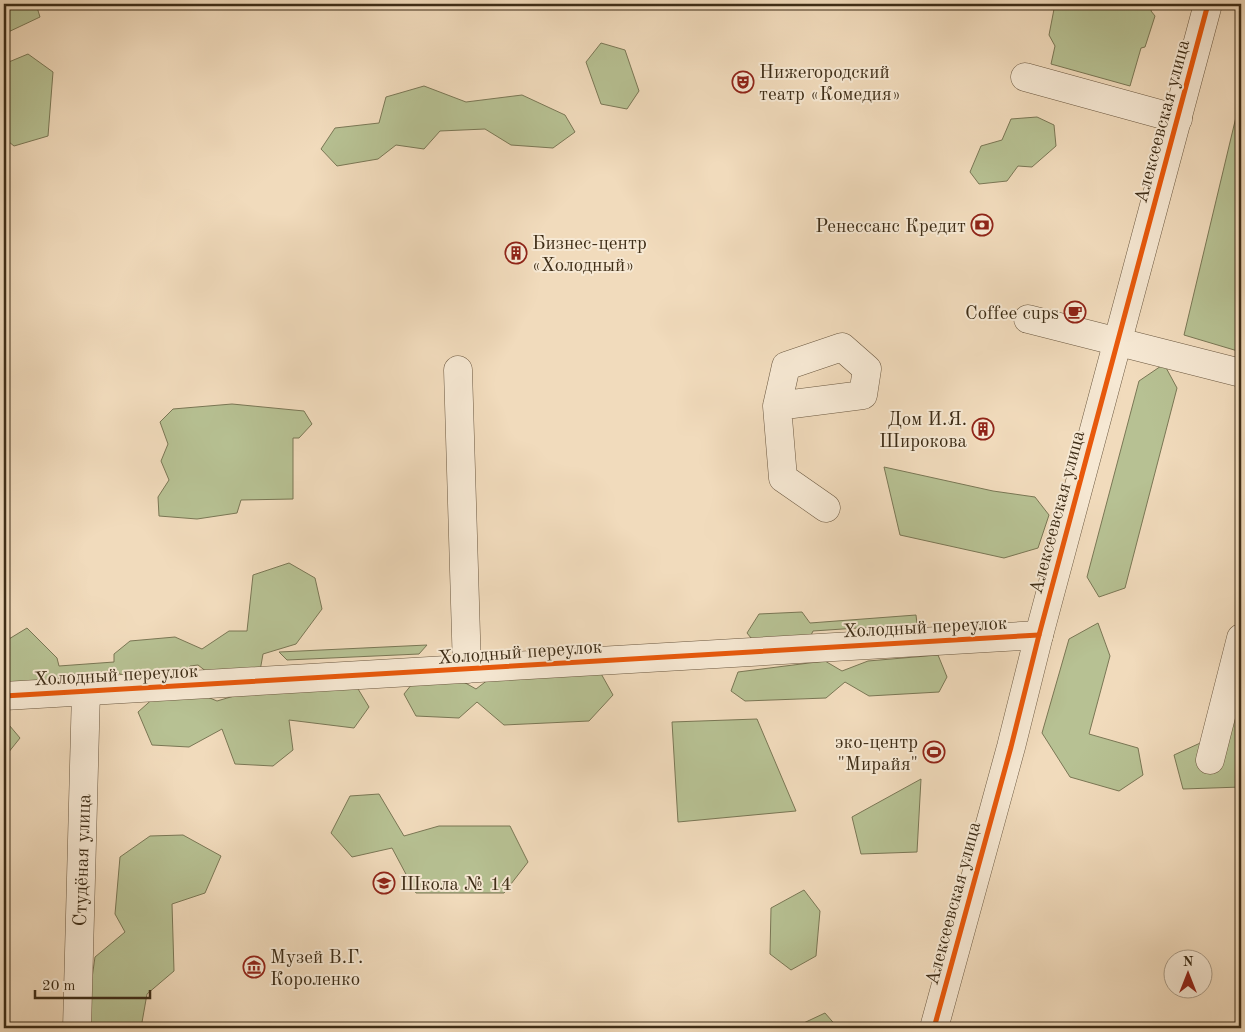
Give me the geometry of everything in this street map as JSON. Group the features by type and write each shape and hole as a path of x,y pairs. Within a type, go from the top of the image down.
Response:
{"street":[{"name":"Алексеевская улица","path":"934,1028 1011,747 1039,634 1208,4"},
{"path":"1025,77 1178,118"},
{"path":"1028,319 1241,373"},
{"path":"458,370 468,669"},
{"path":"777,406 783,478 826,508"},
{"name":"Холодный переулок","path":"4,696 1039,634"},
{"path":"1210,760 1241,638"},
{"name":"Студёная улица","path":"77,1028 86,691"}],"green space":[{"path":"4,4 36,4 40,17 4,34"},
{"path":"1055,4 1153,4 1151,11 1155,16 1145,47 1141,48 1130,86 1051,64 1055,46 1049,35"},
{"path":"601,43 625,50 639,91 627,109 601,104 586,62"},
{"path":"28,54 53,72 48,136 14,146 4,138 4,64"},
{"path":"424,86 466,102 522,95 565,115 575,132 553,148 511,145 485,129 440,131 424,149 396,145 378,159 337,166 321,149 335,128 379,123 386,97"},
{"path":"1241,96 1241,352 1184,335"},
{"path":"1037,117 1054,125 1056,146 1032,167 1018,166 1007,181 979,184 970,172 981,146 1002,140 1011,119"},
{"path":"1164,364 1177,388 1125,588 1099,597 1087,577 1139,381"},
{"path":"232,404 304,411 312,424 299,438 293,438 293,499 241,500 237,513 197,519 159,516 158,497 169,480 161,461 168,444 160,422 173,409"},
{"path":"884,467 993,491 1035,497 1049,515 1038,548 1004,558 900,535"},
{"path":"289,563 315,578 322,609 296,644 263,654 260,671 212,676 198,665 190,666 177,679 127,680 117,671 61,675 61,680 4,693 4,642 27,628 57,658 59,666 114,662 114,654 130,641 175,637 202,649 229,631 247,631 253,575"},
{"path":"802,612 810,623 916,615 917,624 813,631 806,646 760,649 747,633 759,614"},
{"path":"1098,623 1110,656 1089,734 1138,748 1143,775 1119,791 1070,777 1042,733 1069,639"},
{"path":"427,645 419,654 287,660 279,652"},
{"path":"938,655 947,677 939,692 869,696 845,682 826,698 745,701 731,691 738,672 825,661 842,671 868,661"},
{"path":"599,670 613,695 589,721 504,725 477,702 459,718 416,716 404,694 416,679 453,676 476,689 493,676"},
{"path":"1241,680 1241,787 1183,789 1174,755 1209,739"},
{"path":"275,684 355,684 369,707 354,728 289,720 293,750 273,766 235,764 222,729 189,747 152,745 138,712 156,696 193,691 217,701"},
{"path":"4,719 20,738 4,758"},
{"path":"757,719 796,811 678,822 672,722"},
{"path":"921,779 917,852 861,854 852,817"},
{"path":"379,794 404,836 439,826 510,826 528,862 504,893 416,893 392,848 352,857 331,833 350,796"},
{"path":"183,835 221,856 205,893 172,904 174,971 147,994 141,1028 85,1028 95,957 125,932 115,914 120,857 150,836"},
{"path":"804,890 820,911 816,956 791,970 770,954 771,908"},
{"path":"825,1013 838,1028 793,1028"}],"cycle path":[{"path":"934,1028 1011,747 1039,635 1208,4"},
{"path":"4,696 1039,635"}],"place":[{"name":"Нижегородский театр «Комедия»","path":"743,82"},
{"name":"Ренессанс Кредит","path":"982,225"},
{"name":"Бизнес-центр «Холодный»","path":"516,253"},
{"name":"Coffee cups","path":"1075,312"},
{"name":"Дом И.Я. Широкова","path":"983,429"},
{"name":"эко-центр \"Мирайя\"","path":"934,752"},
{"name":"Школа № 14","path":"384,883"},
{"name":"Музей В.Г. Короленко","path":"254,967"}]}
